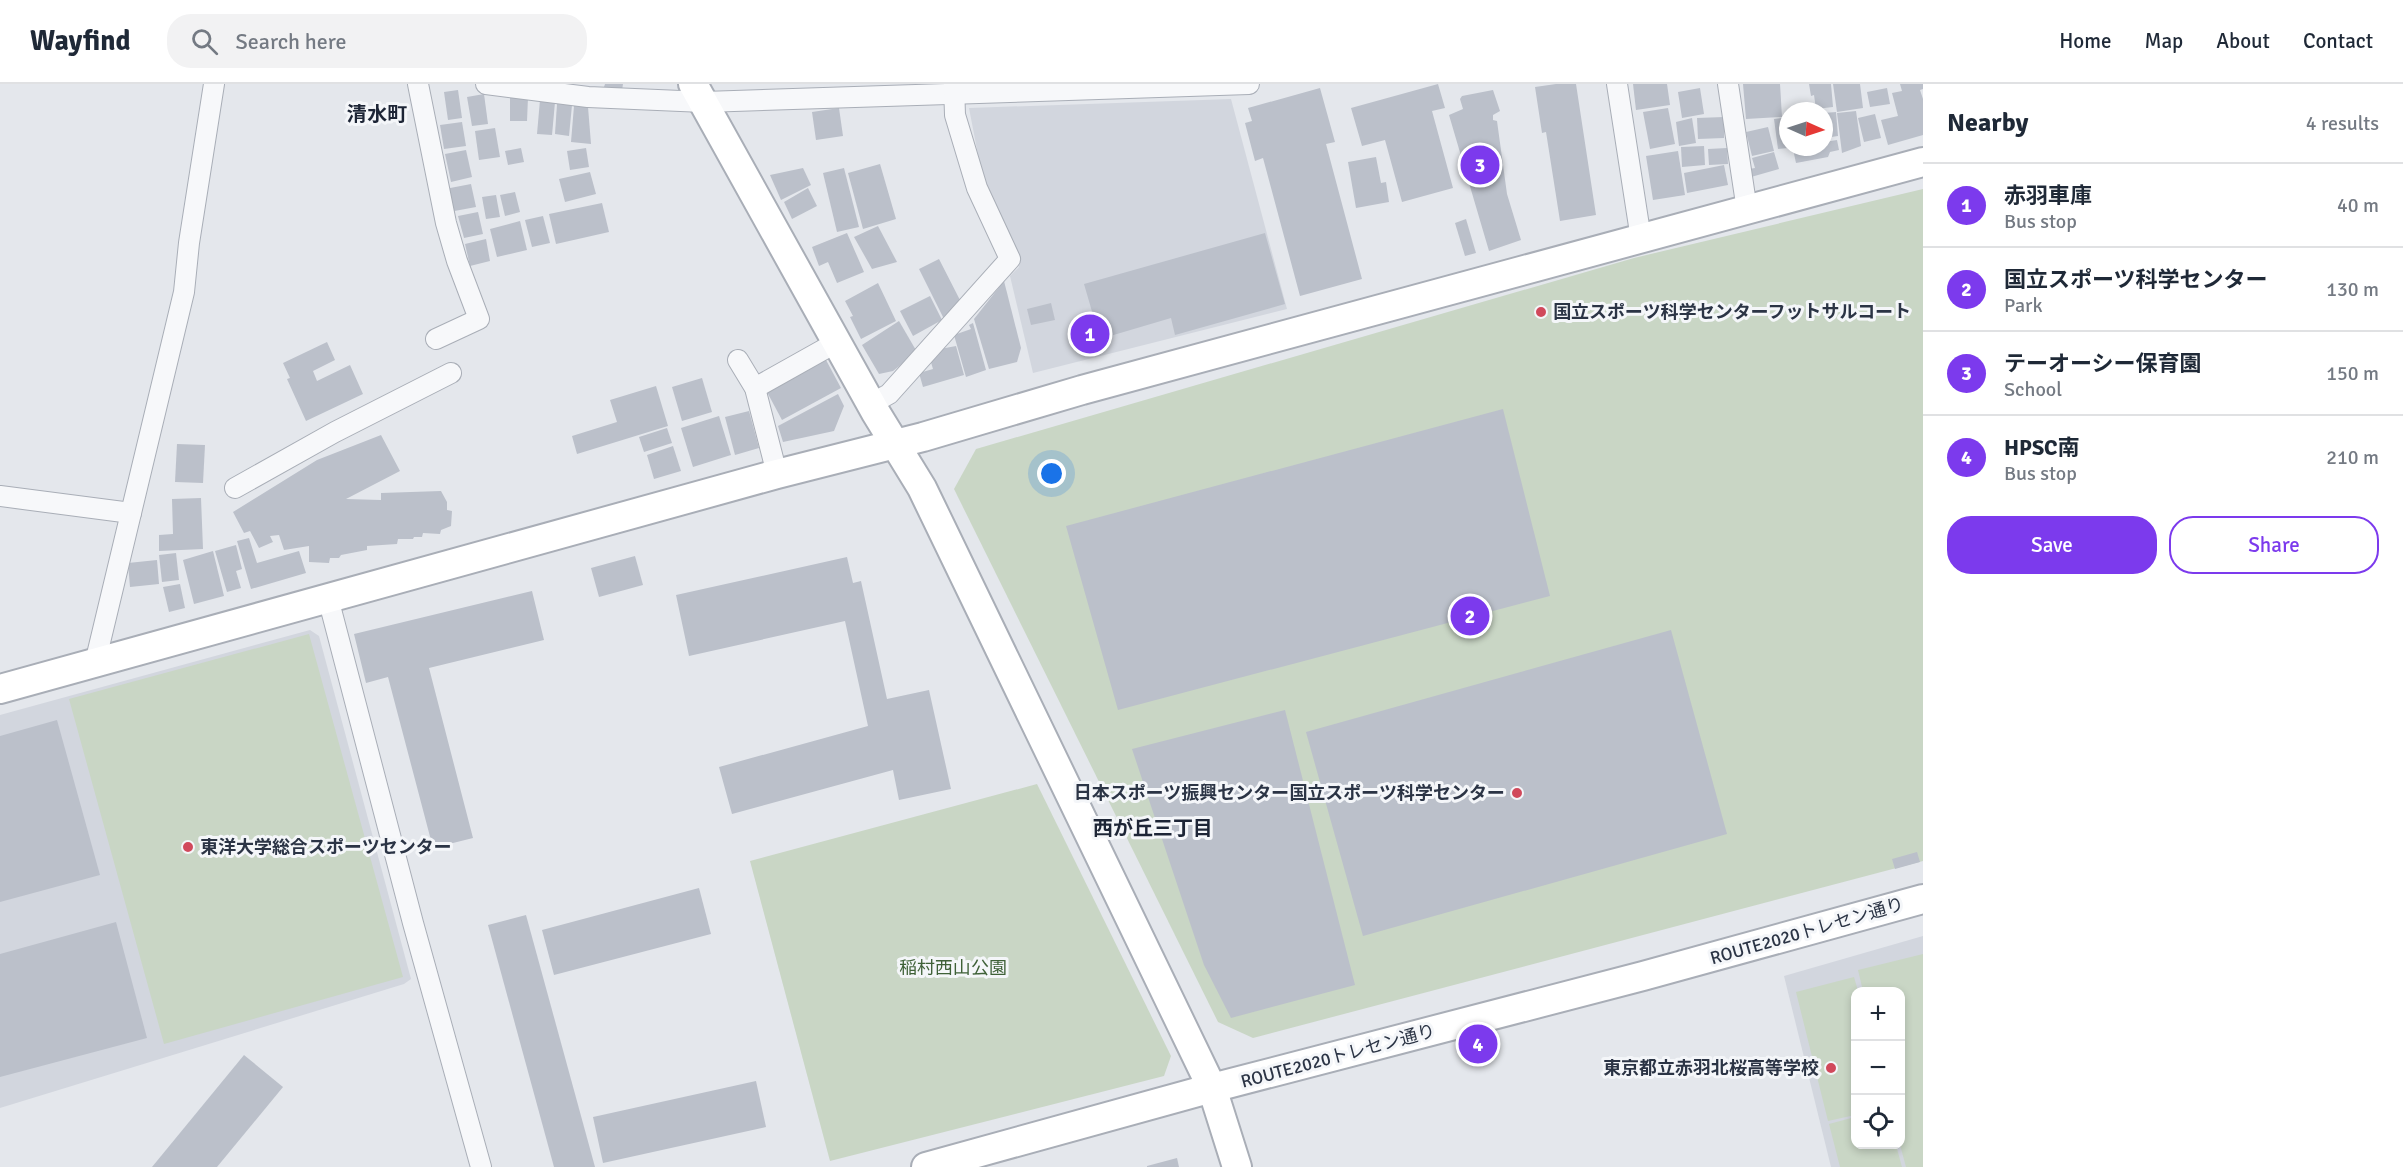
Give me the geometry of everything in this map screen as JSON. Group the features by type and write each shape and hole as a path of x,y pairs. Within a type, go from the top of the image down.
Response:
{"street":[{"path":"95,663 184,292 189,243 214,84"},
{"path":"418,84 446,223 457,261 479,319 436,339"},
{"path":"486,84 588,97 698,93 1249,84"},
{"path":"1617,84 1641,239"},
{"path":"1728,84 1747,210"},
{"path":"871,404 889,394 1010,259 977,188 955,115 955,89"},
{"path":"698,93 871,404 922,488 1212,1088 1237,1167"},
{"path":"0,688 777,474 895,444 1082,390 1923,162"},
{"path":"755,388 837,342"},
{"path":"738,360 755,388 777,474"},
{"path":"235,488 335,432 451,373"},
{"path":"0,496 131,513"},
{"path":"328,598 413,923 481,1167"},
{"name":"ROUTE2020トレセン通り","path":"926,1167 1212,1088 1643,976 1923,898"}],"shaded area":[{"path":"1231,99 1287,309 1033,373 1010,276 1019,267 985,191 969,108"},
{"name":"東洋大学総合スポーツセンター","path":"310,630 319,636 411,979 404,984 0,1108 0,715"},
{"name":"東京都立赤羽北桜高等学校","path":"1923,936 1923,1167 1831,1167 1784,976"}],"green space":[{"path":"1923,189 1923,861 1253,1038 1218,1022 954,489 976,449 1634,258"},
{"name":"東洋大学総合スポーツセンター","path":"309,634 403,977 164,1044 69,699"},
{"name":"稲村西山公園","path":"1037,784 1171,1056 1164,1076 830,1161 750,861"},
{"path":"1923,954 1923,1167 1906,1167 1901,1149 1905,1149 1905,987 1862,987 1858,970"},
{"path":"1854,977 1857,987 1851,987 1851,1116 1828,1121 1796,992"},
{"path":"1851,1118 1851,1149 1897,1149 1902,1167 1840,1167 1829,1124"}],"building":[{"path":"605,84 623,84 622,90 604,87"},
{"path":"1438,84 1445,108 1432,111 1453,188 1402,202 1385,140 1362,146 1351,108"},
{"path":"1576,84 1596,215 1560,221 1546,132 1542,133 1535,87"},
{"path":"1633,84 1667,84 1670,105 1636,110"},
{"path":"1743,84 1780,84 1779,117 1746,119"},
{"path":"1809,84 1831,84 1833,102 1815,102 1814,95 1811,96"},
{"path":"1833,84 1860,84 1863,108 1837,112"},
{"path":"1900,84 1923,84 1923,89 1920,90 1923,99 1923,135 1888,145 1881,120 1898,116 1892,93 1902,91"},
{"path":"1320,88 1335,142 1326,144 1362,279 1300,296 1263,158 1255,161 1245,123 1252,121 1248,108"},
{"path":"1700,88 1704,114 1682,118 1678,92"},
{"path":"1887,88 1890,104 1870,107 1867,92"},
{"path":"458,90 462,118 448,120 444,92"},
{"path":"1493,90 1500,111 1493,115 1493,120 1497,121 1507,194 1521,240 1489,251 1449,115 1463,109 1460,99 1462,96"},
{"path":"484,94 488,124 472,126 467,97"},
{"path":"510,97 528,97 527,121 510,121"},
{"path":"540,100 555,102 552,135 537,134"},
{"path":"557,104 572,105 569,136 555,134"},
{"path":"574,106 588,107 591,144 571,142"},
{"path":"839,108 843,136 816,140 812,112"},
{"path":"1668,108 1675,144 1650,149 1643,112"},
{"path":"1856,111 1861,146 1842,153 1837,113"},
{"path":"1833,112 1836,112 1838,136 1833,137"},
{"path":"1875,114 1881,138 1864,142 1858,118"},
{"path":"1724,117 1724,138 1698,139 1697,118"},
{"path":"1692,118 1696,143 1679,146 1676,122"},
{"path":"1779,118 1779,149 1778,149 1774,119"},
{"path":"462,122 466,146 444,149 440,125"},
{"path":"1768,127 1774,151 1752,156 1746,132"},
{"path":"495,128 500,157 479,160 475,131"},
{"path":"1837,140 1839,150 1833,151 1833,141"},
{"path":"1704,146 1705,165 1682,167 1681,147"},
{"path":"521,148 524,162 508,165 505,151"},
{"path":"586,148 589,167 570,170 567,151"},
{"path":"1727,148 1728,164 1709,165 1708,149"},
{"path":"466,150 472,177 451,182 445,154"},
{"path":"1678,151 1685,195 1653,200 1646,156"},
{"path":"1774,152 1779,169 1751,177 1749,169 1755,168 1752,158"},
{"path":"1794,156 1828,156 1828,157 1796,163"},
{"path":"1376,157 1381,183 1386,182 1389,202 1356,208 1348,162"},
{"path":"880,164 896,219 863,229 848,173"},
{"path":"1724,165 1728,185 1687,193 1684,173"},
{"path":"803,168 811,185 781,200 770,175"},
{"path":"844,168 859,227 837,232 823,173"},
{"path":"590,172 596,194 565,202 559,179"},
{"path":"471,184 476,207 449,212 445,189"},
{"path":"808,188 817,206 792,219 784,202"},
{"path":"515,192 520,212 505,216 500,195"},
{"path":"496,195 500,217 486,219 482,197"},
{"path":"602,203 609,232 556,244 549,214"},
{"path":"478,212 483,234 464,238 458,216"},
{"path":"543,216 550,243 532,247 525,220"},
{"path":"1466,219 1476,253 1465,256 1455,223"},
{"path":"520,221 527,250 497,257 490,229"},
{"path":"878,226 897,262 872,269 854,237"},
{"path":"847,233 864,272 837,283 828,262 819,266 812,247"},
{"path":"1265,233 1285,304 1175,335 1171,318 1100,339 1084,284"},
{"path":"486,239 490,261 470,266 465,244"},
{"path":"939,259 962,304 951,309 953,314 944,319 919,269"},
{"path":"1004,281 1021,348 1017,362 989,369 974,319"},
{"path":"878,283 896,321 861,339 845,301"},
{"path":"930,296 942,320 913,336 900,311"},
{"path":"1051,303 1055,320 1031,325 1027,309"},
{"path":"899,321 917,352 893,371 879,374 862,345"},
{"path":"973,323 986,370 966,377 954,335 971,329 969,325"},
{"path":"327,342 335,360 313,371 317,381 350,365 363,394 306,421 287,379 290,378 283,363"},
{"path":"956,346 964,375 923,387 919,373 933,369 930,359 940,349"},
{"path":"826,360 841,388 782,420 767,392"},
{"path":"702,378 712,412 682,421 672,387"},
{"path":"656,386 668,426 577,454 572,436 617,422 610,400"},
{"path":"838,394 844,406 834,431 783,442 778,426"},
{"path":"1503,409 1550,596 1118,710 1066,526"},
{"path":"749,411 759,448 735,455 725,417"},
{"path":"719,416 731,455 693,467 681,428"},
{"path":"667,428 672,443 644,452 639,437"},
{"path":"381,435 400,471 346,499 381,500 381,493 441,491 447,502 447,510 452,511 451,526 441,530 440,534 423,533 422,537 398,539 397,544 367,546 367,550 341,555 339,558 330,558 329,563 309,562 309,546 284,550 279,535 270,536 273,542 259,548 250,531 244,533 233,512 317,460"},
{"path":"177,444 205,445 203,483 175,482"},
{"path":"673,446 681,471 654,479 647,455"},
{"path":"201,498 203,549 159,551 159,535 173,534 172,499"},
{"path":"249,538 257,563 299,551 306,573 251,589 237,541"},
{"path":"236,545 242,569 236,571 241,588 227,592 215,551"},
{"path":"213,551 224,596 194,604 183,560"},
{"path":"176,553 179,580 162,582 159,555"},
{"path":"635,556 643,585 599,597 591,568"},
{"path":"847,557 853,583 861,581 887,699 929,690 951,789 899,800 893,770 732,814 719,767 868,726 845,621 689,656 676,595"},
{"path":"157,560 159,584 130,587 128,563"},
{"path":"180,584 185,608 169,612 163,587"},
{"path":"532,591 544,640 429,668 473,838 433,848 388,677 366,683 354,634"},
{"path":"1671,630 1727,834 1363,936 1306,732"},
{"path":"1285,710 1355,985 1231,1018 1204,965 1132,749"},
{"path":"57,720 100,875 0,902 0,736"},
{"path":"1917,852 1920,862 1895,869 1892,859"},
{"path":"699,888 711,934 554,975 542,930"},
{"path":"526,915 595,1167 554,1167 488,925"},
{"path":"116,922 147,1038 0,1077 0,954"},
{"path":"244,1055 283,1087 217,1167 152,1167"},
{"path":"756,1081 766,1127 603,1163 593,1117"},
{"path":"1177,1158 1179,1167 1147,1167 1147,1166"}],"place":[{"name":"テーオーシー保育園","path":"1480,165"},
{"name":"国立スポーツ科学センターフットサルコート","path":"1541,312"},
{"name":"赤羽車庫","path":"1090,334"},
{"name":"国立スポーツ科学センター","path":"1470,616"},
{"name":"日本スポーツ振興センター国立スポーツ科学センター","path":"1517,793"},
{"name":"東洋大学総合スポーツセンター","path":"188,847"},
{"name":"HPSC南","path":"1478,1044"},
{"name":"東京都立赤羽北桜高等学校","path":"1831,1068"}],"district":[{"name":"清水町","path":"377,114"},
{"name":"西が丘三丁目","path":"1153,828"}]}
